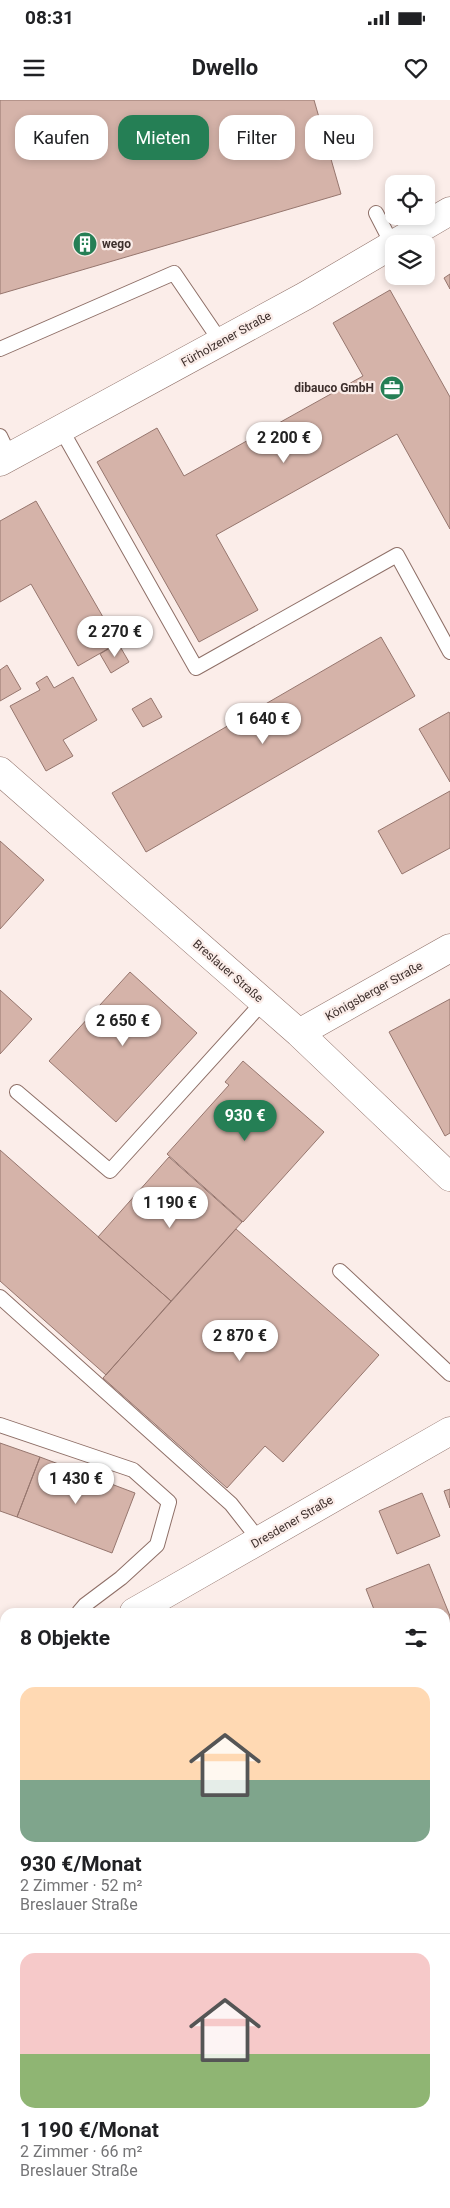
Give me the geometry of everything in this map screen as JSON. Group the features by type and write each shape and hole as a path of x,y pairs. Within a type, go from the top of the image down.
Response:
{"street":[{"name":"Fürholzener Straße","path":"408,235 450,211"},
{"name":"Fürholzener Straße","path":"3,452 62,430 305,296 385,248"},
{"name":"Breslauer Straße","path":"0,771 299,1033 450,1177"},
{"name":"Königsberger Straße","path":"299,1033 450,948"},
{"name":"Dresdener Straße","path":"141,1608 450,1432"}],"lane":[{"path":"376,212 388,235"},
{"path":"0,349 174,272 221,342"},
{"path":"62,430 196,668 397,555 450,652"},
{"path":"16,1092 110,1171 263,1002"},
{"path":"340,1271 450,1374"},
{"path":"0,1297 231,1504 260,1541"},
{"path":"0,1425 133,1470 169,1502 157,1545 121,1578 82,1608"}],"building":[{"name":"wego","path":"0,100 314,100 318,115 305,115 305,160 331,160 341,194 0,294"},
{"path":"450,274 450,289 444,278"},
{"path":"390,290 450,397 450,529 397,434 216,535 258,610 199,642 97,462 157,428 184,476 363,376 333,323"},
{"path":"36,501 118,643 78,666 31,584 0,602 0,521"},
{"path":"381,637 415,696 146,852 112,793"},
{"path":"118,643 129,662 111,673 100,654"},
{"path":"7,665 21,689 0,701 0,670"},
{"path":"47,676 54,688 73,677 97,720 63,740 73,756 46,771 10,706 40,690 36,683"},
{"path":"151,698 162,717 143,727 132,709"},
{"path":"449,712 450,714 450,782 419,729"},
{"path":"450,791 450,848 402,874 378,831"},
{"path":"0,841 44,880 0,929"},
{"path":"130,972 197,1033 116,1122 49,1061"},
{"path":"0,990 32,1019 0,1054"},
{"path":"450,999 450,1133 445,1136 389,1032"},
{"path":"243,1061 324,1132 243,1222 167,1154 229,1085 225,1082"},
{"path":"0,1150 171,1301 106,1375 0,1281"},
{"path":"169,1157 242,1222 171,1301 98,1237"},
{"path":"236,1229 379,1355 283,1462 265,1446 227,1488 103,1378"},
{"path":"0,1443 40,1457 17,1517 0,1511"},
{"path":"40,1457 135,1493 112,1553 17,1517"},
{"path":"450,1489 450,1508 444,1491"},
{"path":"422,1493 440,1536 397,1554 379,1511"},
{"path":"429,1564 447,1608 373,1608 366,1589"}],"place":[{"name":"wego","path":"85,244"},
{"name":"dibauco GmbH","path":"392,388"}]}
